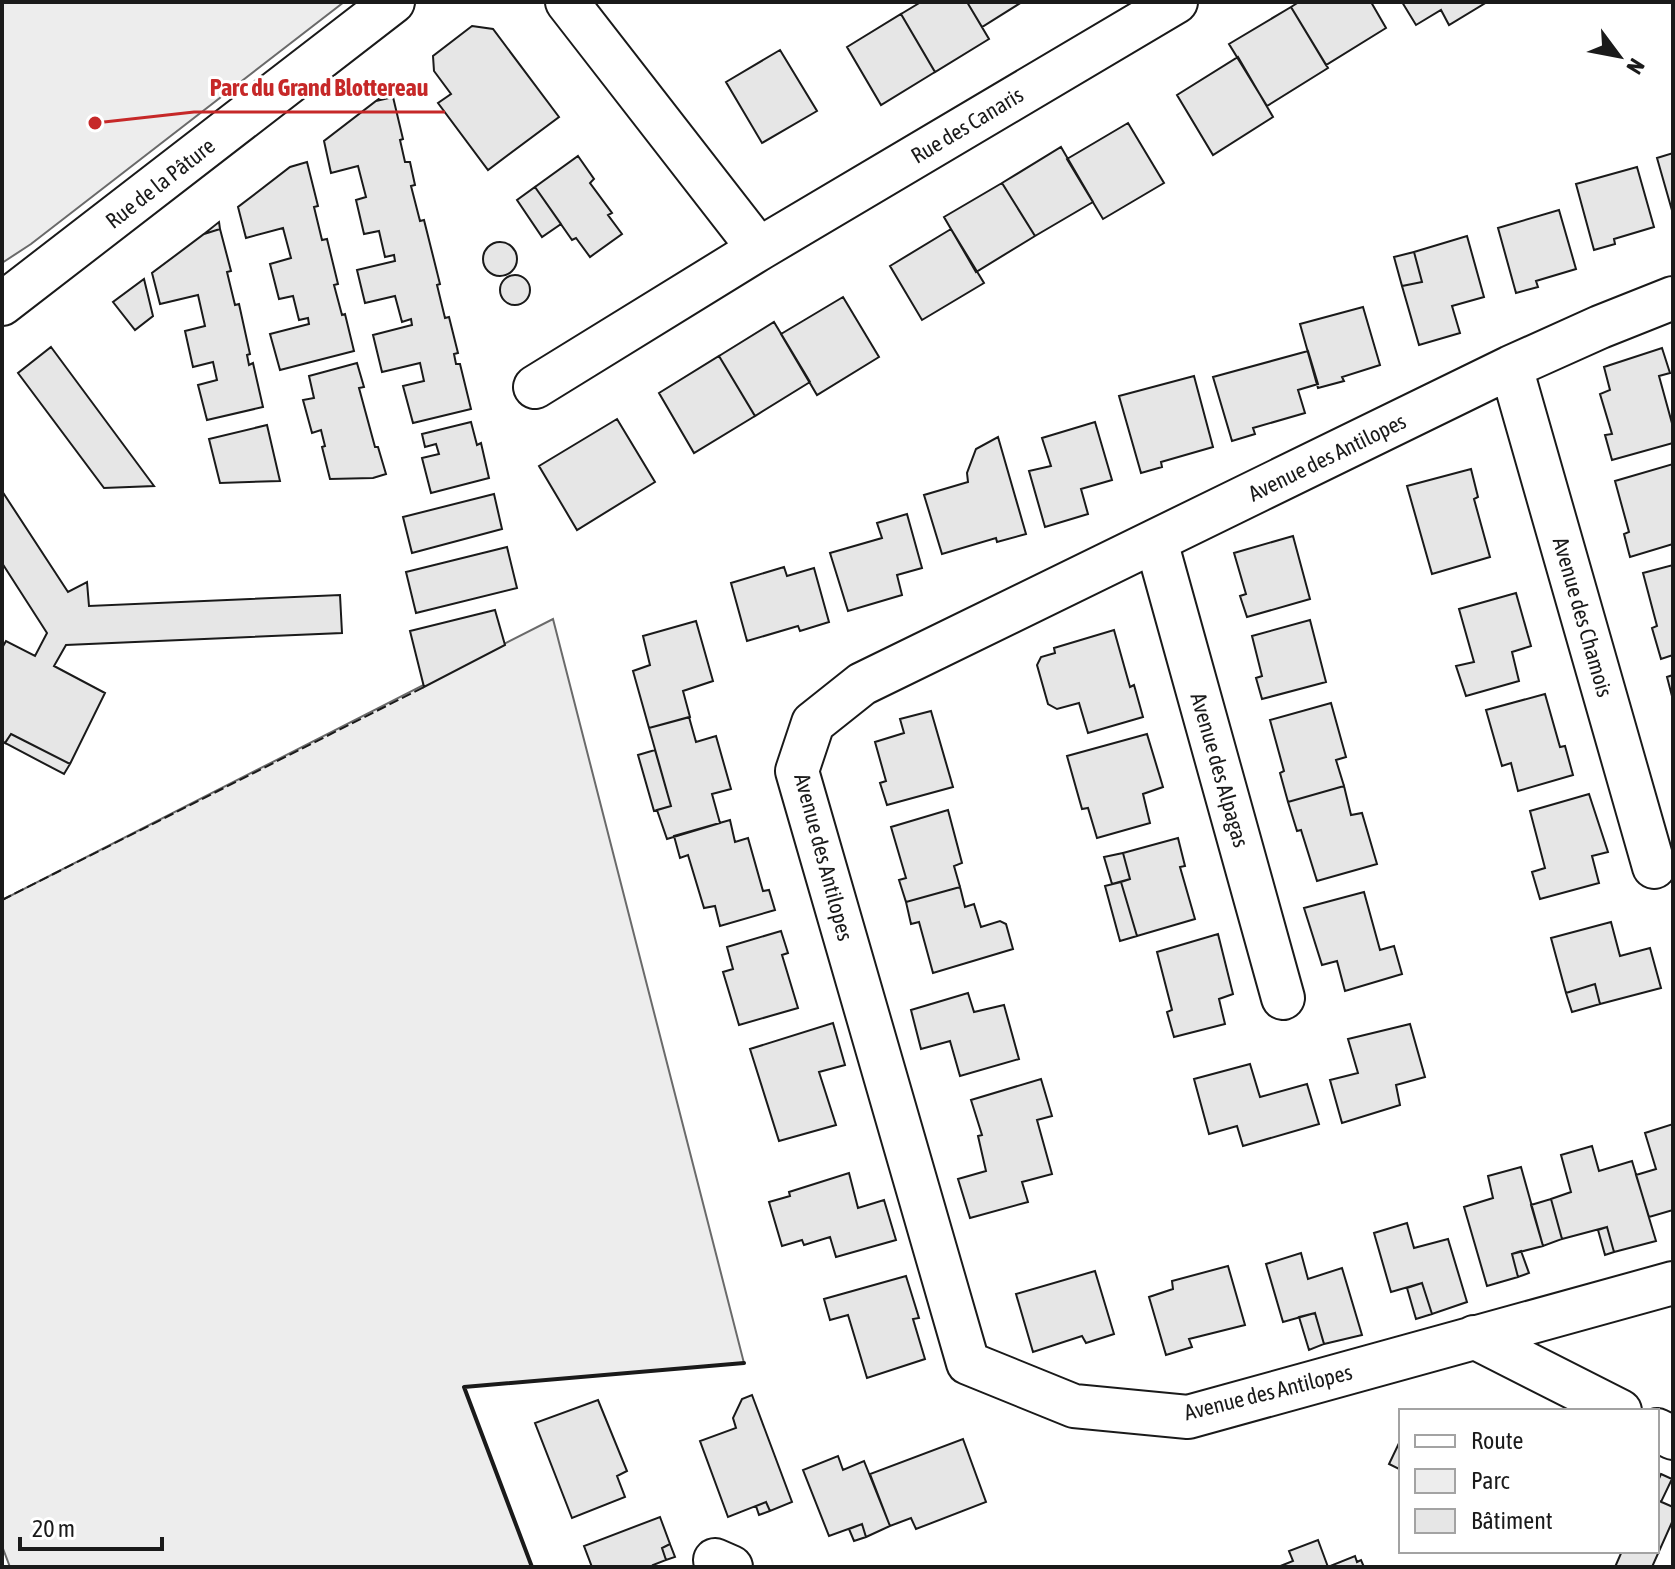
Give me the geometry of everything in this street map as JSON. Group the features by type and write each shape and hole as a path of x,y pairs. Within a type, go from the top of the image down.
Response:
{"street":[{"name":"Rue de la Pâture","path":"2,304 393,2"},
{"path":"567,2 759,249"},
{"name":"Rue des Canaris","path":"535,387 759,249 1176,2"},
{"name":"Avenue des Antilopes","path":"1673,298 1511,367 862,684 813,723 797,771 968,1363 1074,1406 1188,1417 1673,1283"},
{"name":"Avenue des Chamois","path":"1511,367 1654,867"},
{"name":"Avenue des Alpagas","path":"1156,541 1283,998"},
{"path":"1474,1337 1616,1409"}],"green space":[{"path":"2,2 344,2 31,244 2,263"},
{"path":"553,619 744,1363 464,1387 532,1567 10,1567 2,1546 2,900"}],"building":[{"path":"921,2 967,2 989,39 935,72 901,14"},
{"path":"967,2 1022,2 982,27"},
{"path":"1299,2 1371,2 1386,28 1326,65 1291,7"},
{"path":"1402,2 1487,2 1449,25 1441,10 1416,25"},
{"path":"1291,7 1328,68 1267,106 1229,44"},
{"path":"901,14 935,72 881,105 847,47"},
{"path":"472,26 493,29 559,117 488,170 438,103 451,94 434,71 433,56"},
{"path":"780,50 817,111 762,143 726,82"},
{"path":"1238,57 1273,117 1213,155 1177,95"},
{"path":"390,90 393,97 376,101"},
{"path":"393,97 405,162 410,162 415,185 411,186 420,221 424,220 445,318 449,317 458,353 454,354 456,364 460,364 471,409 413,423 403,386 424,381 420,363 382,372 373,335 412,325 411,319 402,322 395,296 365,303 357,270 395,261 394,255 385,257 379,231 364,234 356,200 366,197 358,166 331,173 324,141 376,101"},
{"path":"1128,123 1164,183 1103,219 1067,159"},
{"path":"1061,147 1093,202 1035,236 1002,183"},
{"path":"1673,153 1673,214 1657,158"},
{"path":"578,156 594,179 590,183 612,213 608,215 622,234 590,257 576,238 572,240 535,187"},
{"path":"307,162 318,206 314,207 322,240 327,239 338,284 334,285 354,351 280,370 270,334 309,324 308,318 299,320 293,296 279,299 270,264 291,258 283,228 246,238 238,207 290,167"},
{"path":"1637,167 1654,227 1614,239 1615,244 1594,250 1576,184"},
{"path":"1002,183 1035,236 976,272 944,217"},
{"path":"535,187 561,224 542,237 517,200"},
{"path":"1559,210 1576,269 1536,281 1538,287 1516,293 1498,228"},
{"path":"219,222 220,229 204,234"},
{"path":"220,229 231,271 227,272 235,305 239,304 250,354 247,355 249,365 253,363 263,407 207,420 198,385 217,380 213,362 193,367 185,331 205,326 198,295 160,304 152,273 204,234"},
{"path":"951,229 984,283 922,320 890,266"},
{"path":"1467,236 1484,297 1452,306 1460,333 1419,345 1402,286 1422,282 1414,252"},
{"path":"500,242 512,247 517,259 512,271 500,276 488,271 483,259 488,247"},
{"path":"1414,252 1422,282 1402,286 1394,257"},
{"path":"515,275 526,279 530,290 526,301 515,305 504,301 500,290 504,279"},
{"path":"144,279 153,316 135,330 113,302"},
{"path":"843,297 879,357 817,395 781,334"},
{"path":"1363,307 1380,365 1342,377 1344,381 1318,388 1300,324"},
{"path":"774,322 810,382 755,416 719,356"},
{"path":"51,347 154,486 104,488 18,373"},
{"path":"1662,348 1670,373 1659,376 1673,427 1673,443 1612,460 1605,435 1612,434 1600,394 1610,390 1604,367"},
{"path":"1308,351 1318,384 1298,390 1305,413 1253,428 1255,434 1232,441 1213,377"},
{"path":"719,356 755,416 694,453 659,393"},
{"path":"357,363 364,387 359,388 375,447 378,447 386,474 373,478 330,479 321,430 312,433 303,400 314,398 309,376"},
{"path":"1194,376 1213,447 1161,462 1162,467 1141,473 1119,396"},
{"path":"617,419 655,482 577,530 539,466"},
{"path":"471,422 477,445 481,443 489,478 431,493 422,458 439,454 436,444 425,447 422,434"},
{"path":"1095,422 1112,480 1081,489 1088,514 1045,527 1029,471 1051,466 1042,438"},
{"path":"267,425 280,481 220,483 209,439"},
{"path":"998,437 1026,534 997,542 996,538 942,554 924,495 968,482 967,473 976,449"},
{"path":"1673,464 1673,544 1630,557 1624,534 1629,532 1615,481"},
{"path":"1471,469 1478,497 1474,499 1490,557 1432,574 1407,486"},
{"path":"2,491 68,592 87,582 89,606 340,595 342,633 66,645 54,666 105,693 70,764 11,734 5,743 2,741 2,648 6,641 35,656 47,633 2,563"},
{"path":"494,494 502,529 412,553 403,517"},
{"path":"907,514 922,568 897,575 902,595 848,611 830,553 882,538 877,523"},
{"path":"1293,536 1310,599 1247,617 1240,596 1246,594 1234,553"},
{"path":"507,547 517,588 416,613 406,572"},
{"path":"1673,565 1673,655 1661,659 1652,628 1657,626 1643,573"},
{"path":"784,567 787,576 814,568 829,622 800,631 798,626 747,641 731,583"},
{"path":"1516,593 1531,646 1512,652 1519,681 1466,696 1456,666 1474,662 1459,609"},
{"path":"495,610 505,645 424,687 410,631"},
{"path":"1310,620 1326,682 1262,699 1256,678 1262,676 1252,636"},
{"path":"696,621 713,681 683,691 690,717 649,728 633,671 650,665 643,636"},
{"path":"1114,630 1130,687 1134,685 1143,717 1088,733 1079,703 1057,709 1048,704 1037,665 1041,657 1055,653 1054,648"},
{"path":"1673,675 1673,700 1667,677"},
{"path":"1545,694 1560,747 1565,746 1573,775 1518,791 1511,763 1502,766 1486,710"},
{"path":"1331,703 1346,757 1336,760 1344,786 1288,802 1280,773 1284,771 1270,720"},
{"path":"931,711 953,787 887,805 880,783 886,781 875,742 904,733 900,719"},
{"path":"689,717 696,742 716,736 731,789 712,794 720,823 667,839 657,810 671,806 649,728"},
{"path":"11,734 70,764 64,774 5,743"},
{"path":"1147,734 1163,787 1143,794 1150,823 1097,838 1088,808 1082,809 1067,756"},
{"path":"655,750 671,806 654,811 638,755"},
{"path":"1344,786 1351,815 1362,813 1377,864 1317,881 1301,830 1297,831 1288,802"},
{"path":"1589,794 1608,852 1592,856 1599,883 1540,899 1532,872 1545,868 1530,811"},
{"path":"948,810 962,863 954,866 960,887 906,902 899,880 906,878 891,827"},
{"path":"730,820 735,842 748,838 763,891 769,890 775,910 720,926 715,906 704,908 688,855 680,858 674,836"},
{"path":"1178,838 1185,866 1180,867 1195,919 1137,936 1121,882 1130,879 1123,853"},
{"path":"1123,853 1130,879 1112,884 1104,857"},
{"path":"1121,882 1137,936 1120,941 1105,886"},
{"path":"960,887 965,907 974,904 981,927 1000,921 1006,924 1013,949 933,973 919,922 911,924 906,902"},
{"path":"1364,892 1380,950 1394,946 1402,974 1345,991 1337,961 1322,965 1304,908"},
{"path":"1611,922 1620,956 1650,948 1661,988 1600,1004 1595,984 1566,993 1551,938"},
{"path":"781,931 788,953 782,955 798,1008 739,1025 723,972 733,969 727,947"},
{"path":"1218,934 1233,994 1219,999 1225,1024 1174,1037 1167,1012 1172,1010 1157,952"},
{"path":"1595,984 1600,1004 1572,1012 1566,993"},
{"path":"968,993 974,1012 1004,1005 1019,1059 960,1076 950,1041 921,1049 911,1010"},
{"path":"833,1023 845,1065 819,1072 836,1125 779,1141 750,1049"},
{"path":"1410,1024 1425,1077 1396,1085 1400,1105 1342,1123 1330,1080 1358,1073 1348,1039"},
{"path":"1250,1064 1260,1097 1307,1084 1319,1124 1243,1146 1237,1126 1209,1134 1194,1079"},
{"path":"1041,1079 1052,1116 1037,1120 1052,1174 1022,1182 1028,1202 970,1218 958,1179 986,1171 978,1136 982,1135 971,1100"},
{"path":"1673,1124 1673,1210 1649,1217 1636,1175 1656,1169 1645,1133"},
{"path":"1592,1146 1599,1171 1632,1161 1656,1241 1614,1252 1607,1227 1562,1239 1551,1199 1571,1192 1561,1155"},
{"path":"1521,1167 1543,1246 1512,1254 1518,1277 1487,1286 1464,1207 1493,1198 1488,1176"},
{"path":"849,1173 858,1208 884,1200 896,1240 836,1257 830,1237 804,1245 802,1240 782,1246 769,1202 790,1196 789,1192"},
{"path":"1551,1199 1562,1239 1543,1246 1531,1205"},
{"path":"1407,1223 1414,1248 1448,1239 1467,1302 1432,1314 1422,1283 1391,1292 1374,1233"},
{"path":"1607,1227 1614,1252 1605,1255 1598,1230"},
{"path":"1521,1251 1529,1273 1518,1277 1512,1254"},
{"path":"1301,1253 1308,1279 1342,1268 1362,1335 1324,1344 1315,1313 1283,1322 1266,1264"},
{"path":"1228,1266 1245,1325 1189,1339 1192,1347 1166,1355 1149,1297 1173,1289 1172,1281"},
{"path":"1095,1271 1114,1334 1086,1343 1082,1336 1033,1352 1016,1294"},
{"path":"906,1276 919,1318 913,1319 925,1359 867,1378 848,1315 830,1320 824,1299"},
{"path":"1422,1283 1432,1314 1416,1319 1407,1288"},
{"path":"1315,1313 1324,1344 1309,1350 1299,1317"},
{"path":"752,1395 792,1502 770,1511 766,1502 728,1517 700,1441 736,1428 733,1418 742,1399"},
{"path":"598,1400 627,1471 617,1476 625,1497 572,1518 535,1423"},
{"path":"963,1439 986,1502 916,1529 911,1518 890,1526 870,1474"},
{"path":"1399,1443 1399,1469 1389,1464"},
{"path":"838,1456 843,1470 864,1461 890,1526 866,1537 862,1524 829,1536 803,1470"},
{"path":"1661,1474 1672,1479 1661,1502 1659,1501"},
{"path":"1659,1501 1673,1507 1673,1520 1659,1551"},
{"path":"766,1502 770,1511 759,1515 756,1506"},
{"path":"660,1517 670,1544 662,1548 666,1560 654,1567 592,1567 584,1546"},
{"path":"862,1524 866,1537 854,1541 849,1529"},
{"path":"1318,1540 1328,1567 1278,1567 1293,1561 1289,1551"},
{"path":"670,1544 675,1557 666,1560 662,1548"},
{"path":"1621,1553 1658,1553 1652,1567 1615,1567"},
{"path":"1355,1556 1364,1567 1328,1567"}],"fence":[{"path":"2,900 424,687"}],"wall":[{"path":"532,1567 464,1387 744,1363"}],"place":[{"name":"Parc du Grand Blottereau","path":"95,123"}]}
